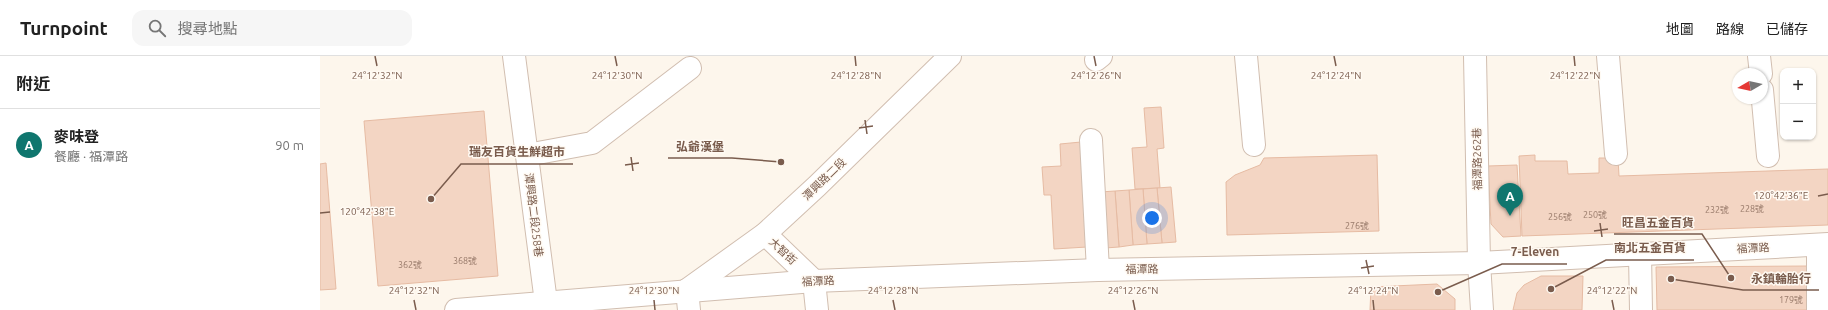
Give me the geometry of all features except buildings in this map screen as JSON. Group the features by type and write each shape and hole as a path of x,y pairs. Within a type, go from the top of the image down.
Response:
{"street":[{"name":"潭興路二段258巷","path":"514,56 546,306"},
{"name":"潭興路二段","path":"688,300 765,234 817,186 950,56"},
{"path":"1246,56 1254,145"},
{"name":"福潭路262巷","path":"1475,56 1479,263 1482,310"},
{"path":"1608,56 1616,154"},
{"path":"1759,56 1760,68"},
{"path":"526,155 592,142 690,68"},
{"path":"1763,104 1768,156"},
{"path":"1091,140 1098,270"},
{"name":"大智街","path":"765,234 814,281"},
{"path":"1818,310 1823,244"},
{"name":"福潭路","path":"456,310 688,300 814,281 1098,270 1479,263 1823,244"},
{"path":"1640,254 1641,310"},
{"path":"814,281 817,310"}],"place":[{"name":"弘爺漢堡","path":"781,162"},
{"name":"瑞友百貨生鮮超市","path":"431,199"},
{"name":"麥味登","path":"1510,216"},
{"name":"旺昌五金百貨","path":"1731,278"},
{"name":"永鎮輪胎行","path":"1671,279"},
{"name":"南北五金百貨","path":"1551,289"},
{"name":"7-Eleven","path":"1438,292"}]}
